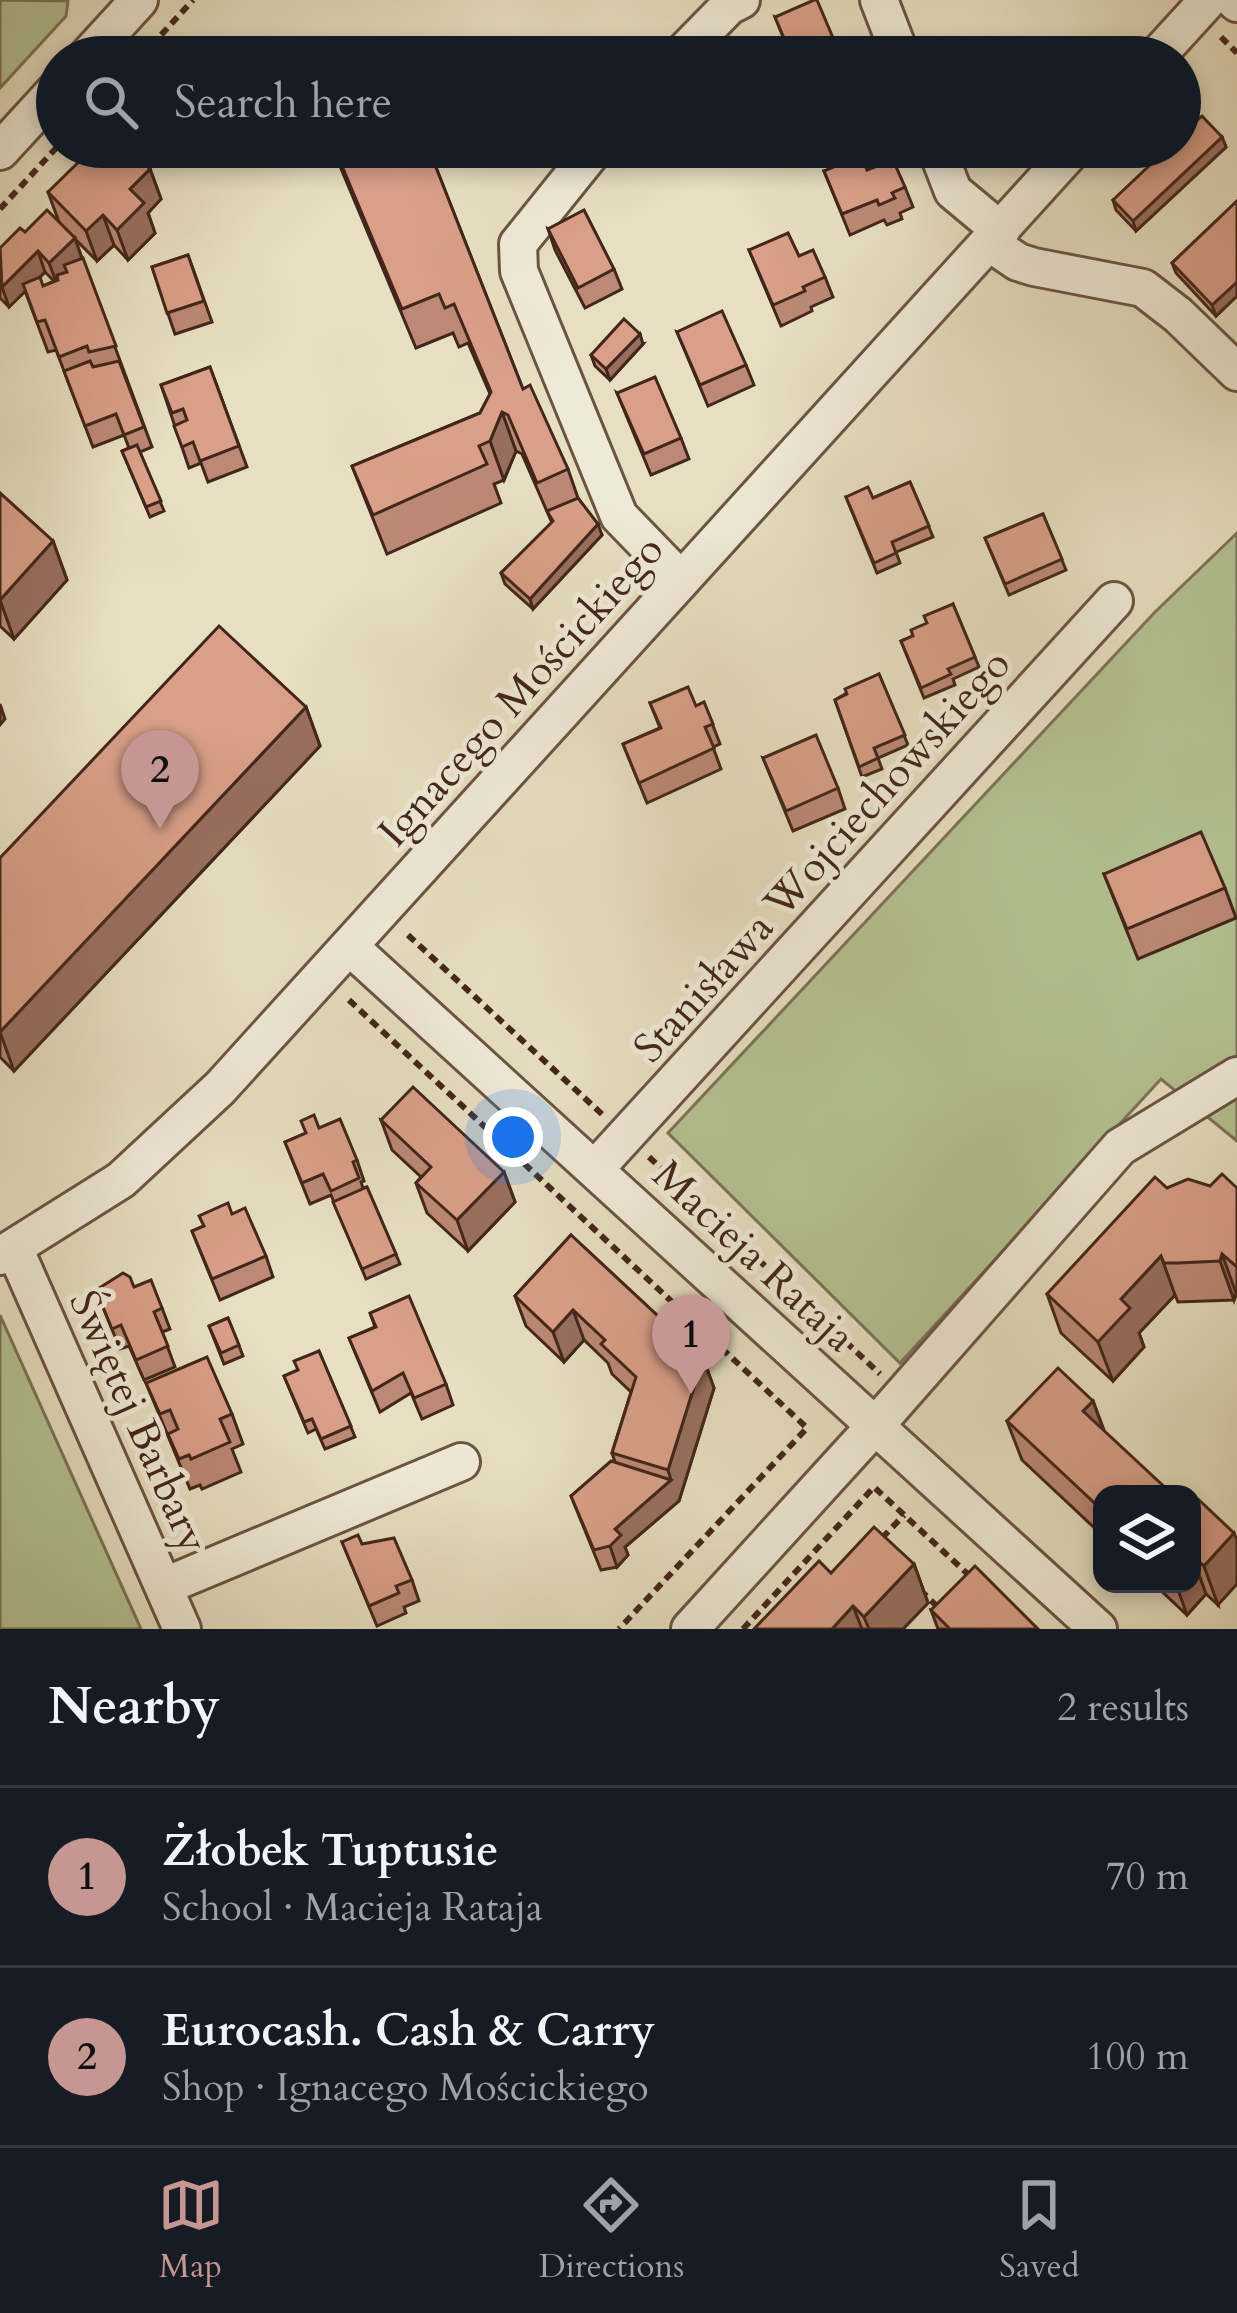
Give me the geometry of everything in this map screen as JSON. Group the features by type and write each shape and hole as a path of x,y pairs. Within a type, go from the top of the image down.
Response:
{"street":[{"path":"700,36 741,0"},
{"path":"878,0 893,36"},
{"path":"1175,36 1208,0"},
{"path":"100,36 119,6"},
{"path":"0,151 36,112"},
{"path":"579,168 518,244 520,271 619,516 680,579"},
{"path":"944,168 953,191 1018,262 1143,288 1237,372"},
{"name":"Ignacego Mościckiego","path":"7,1253 121,1180 220,1088 1057,168"},
{"name":"Stanisława Wojciechowskiego","path":"595,1169 1114,602"},
{"name":"Macieja Rataja","path":"350,947 1098,1629"},
{"path":"690,1629 1120,1147 1237,1076"},
{"name":"Świętej Barbary","path":"7,1253 182,1629"},
{"path":"165,1586 461,1462"}],"path":[{"path":"161,36 194,0"},
{"path":"0,208 37,168"},
{"path":"408,934 903,1394"},
{"path":"349,1000 807,1428 620,1629"},
{"path":"743,1629 874,1487 980,1585"},
{"path":"874,1546 904,1515"},
{"path":"919,1589 949,1618"}],"green space":[{"path":"0,0 68,1 66,16 48,36 36,36 36,49 0,88"},
{"path":"1237,533 1237,1141 1161,1079 900,1363 668,1133 1155,612"},
{"path":"0,1315 141,1629 0,1629"}],"building":[{"path":"817,0 832,36 783,36 775,17"},
{"path":"1201,117 1222,137 1201,157"},
{"path":"73,168 150,169 130,189 144,203 117,230 103,215 86,231 48,192"},
{"path":"343,168 436,168 523,389 530,385 568,469 537,483 508,415 502,412 490,441 479,446 487,464 373,515 352,466 480,413 491,392 454,304 445,308 439,294 402,309"},
{"path":"897,168 905,187 879,205 877,200 842,214 824,171"},
{"path":"1147,168 1189,168 1133,221 1113,200"},
{"path":"1237,201 1237,282 1212,305 1172,263"},
{"path":"47,210 75,238 49,263 38,251 2,287 0,248"},
{"path":"584,210 614,269 578,288 548,229"},
{"path":"788,233 799,256 813,250 825,277 773,305 749,250"},
{"path":"188,255 204,301 167,313 152,267"},
{"path":"83,258 116,346 89,352 87,346 59,357 45,320 37,322 23,284 40,277 43,286 58,280 57,275 67,272 64,265"},
{"path":"722,311 746,365 700,385 677,332"},
{"path":"624,319 640,334 606,369 591,355"},
{"path":"90,361 93,367 119,361 144,427 124,435 116,414 85,426 64,371"},
{"path":"210,367 239,446 200,461 193,442 182,447 174,426 187,420 183,409 172,413 161,385"},
{"path":"655,377 681,438 644,454 617,393"},
{"path":"137,445 161,501 146,507 122,451"},
{"path":"910,482 929,526 892,542 896,553 874,563 846,497 868,487 873,498"},
{"path":"0,493 53,541 0,600"},
{"path":"578,498 598,524 530,599 501,573 553,521 547,511"},
{"path":"1043,514 1062,559 1005,584 985,538"},
{"path":"953,604 975,657 921,688 901,641 927,623 924,616"},
{"path":"219,626 306,707 0,1032 0,858"},
{"path":"879,674 905,735 874,748 878,758 859,767 835,700 847,694 845,689"},
{"path":"688,687 696,706 704,702 713,724 705,727 714,748 639,783 623,744 661,728 650,703"},
{"path":"816,735 838,788 786,811 763,758"},
{"path":"1201,832 1225,888 1127,929 1104,874"},
{"path":"413,1087 504,1172 457,1220 416,1183 431,1167 381,1120"},
{"path":"314,1115 319,1128 340,1119 357,1160 353,1162 359,1178 331,1191 323,1174 302,1183 285,1142 306,1133 301,1121"},
{"path":"1222,1174 1237,1188 1237,1267 1222,1254 1220,1261 1178,1263 1164,1263 1161,1256 1121,1299 1130,1308 1098,1342 1047,1294 1155,1177 1167,1188 1188,1179 1210,1186"},
{"path":"367,1187 396,1254 362,1269 333,1202"},
{"path":"228,1203 232,1214 245,1208 266,1256 212,1279 192,1231 204,1226 199,1216"},
{"path":"571,1235 703,1358 668,1470 612,1453 636,1377 601,1344 605,1340 573,1310 553,1332 515,1296"},
{"path":"123,1273 134,1287 151,1280 162,1308 154,1312 168,1346 136,1360 121,1325 112,1329 96,1290"},
{"path":"409,1296 446,1384 414,1398 403,1373 372,1391 349,1338 376,1327 370,1313"},
{"path":"228,1318 239,1345 221,1353 209,1326"},
{"path":"319,1351 351,1426 321,1439 312,1419 304,1422 284,1376 298,1370 294,1361"},
{"path":"207,1357 232,1414 220,1419 230,1442 191,1459 189,1455 179,1459 168,1434 178,1429 170,1410 160,1414 146,1383"},
{"path":"1058,1368 1093,1401 1083,1411 1162,1485 1093,1485 1093,1502 1007,1421"},
{"path":"611,1461 671,1480 615,1529 621,1535 610,1546 594,1550 571,1496"},
{"path":"1201,1502 1234,1533 1204,1566 1201,1563"},
{"path":"874,1527 914,1564 864,1617 853,1606 832,1629 754,1629 819,1561 831,1573"},
{"path":"358,1535 362,1544 394,1538 412,1580 396,1586 399,1593 369,1606 342,1542"},
{"path":"975,1566 1038,1629 950,1629 931,1610"}],"place":[{"name":"Eurocash. Cash & Carry","path":"160,829"},
{"name":"Żłobek Tuptusie","path":"691,1394"}]}
